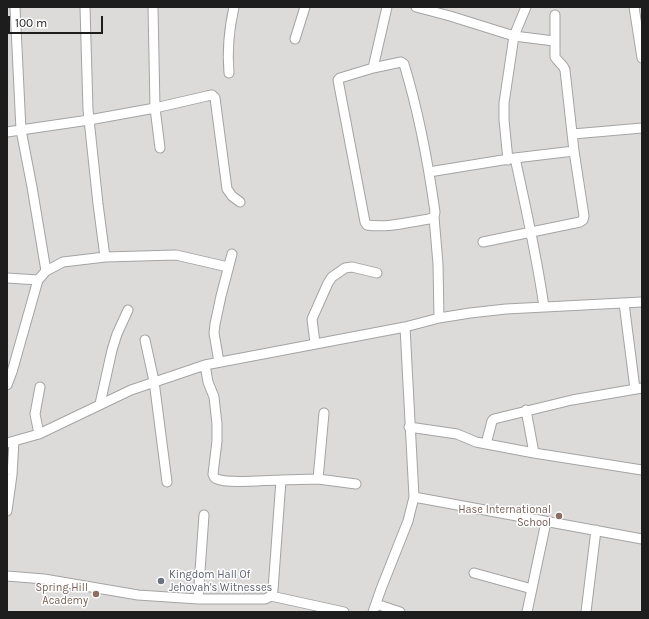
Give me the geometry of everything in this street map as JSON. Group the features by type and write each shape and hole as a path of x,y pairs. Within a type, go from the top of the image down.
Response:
{"street":[{"path":"15,7 21,130 46,271"},
{"path":"85,7 89,120 105,257"},
{"path":"153,7 155,108 160,148"},
{"path":"229,73 227,56 234,7"},
{"path":"296,39 305,7"},
{"path":"373,68 387,7"},
{"path":"416,7 452,11 514,36 554,41"},
{"path":"526,7 514,36 504,104 504,120 511,159 531,231 544,307"},
{"path":"634,7 642,58"},
{"path":"483,242 580,222 583,220 584,216 574,151 565,70 563,65 558,62 555,57 555,15"},
{"path":"434,217 395,225 367,225 365,222 338,80 340,78 373,68 401,62 404,64 414,97 429,172 435,212 439,318"},
{"path":"7,132 89,120 155,108 212,95 215,98 227,189 232,196 240,202"},
{"path":"573,134 642,128"},
{"path":"429,172 574,151"},
{"path":"219,362 215,329 221,296 232,254"},
{"path":"7,385 38,280 46,271 64,262 105,257 176,255 228,268"},
{"path":"314,344 312,319 332,277 345,268 352,267 377,273"},
{"path":"7,278 38,280"},
{"path":"7,511 12,475 11,442 39,434 100,404 154,381 205,365 405,327 439,318 470,313 544,307 642,302"},
{"path":"486,444 492,421 494,419 572,400 638,388 624,303"},
{"path":"100,404 112,350 117,334 128,310"},
{"path":"400,612 375,608 408,522 414,497 409,427 405,327"},
{"path":"145,340 154,381 167,482"},
{"path":"205,365 208,382 214,397 217,424 217,441 213,474 216,479 229,481 318,479 356,484"},
{"path":"39,434 34,414 40,386"},
{"path":"526,410 534,453"},
{"path":"318,479 324,413"},
{"path":"409,427 457,434 476,442 534,453 642,470"},
{"path":"271,596 273,590 281,480"},
{"path":"414,497 642,539"},
{"path":"198,599 204,515"},
{"path":"527,612 546,522"},
{"path":"586,612 596,530"},
{"path":"474,573 532,589"},
{"path":"7,576 44,579 138,595 198,599 265,599 271,596 344,612"}],"shaded area":[{"path":"7,7 642,7 642,612 7,612"}],"place":[{"name":"Hase International School","path":"559,516"},
{"name":"Kingdom Hall Of Jehovah's Witnesses","path":"161,581"},
{"name":"Spring Hill Academy","path":"96,594"}]}
